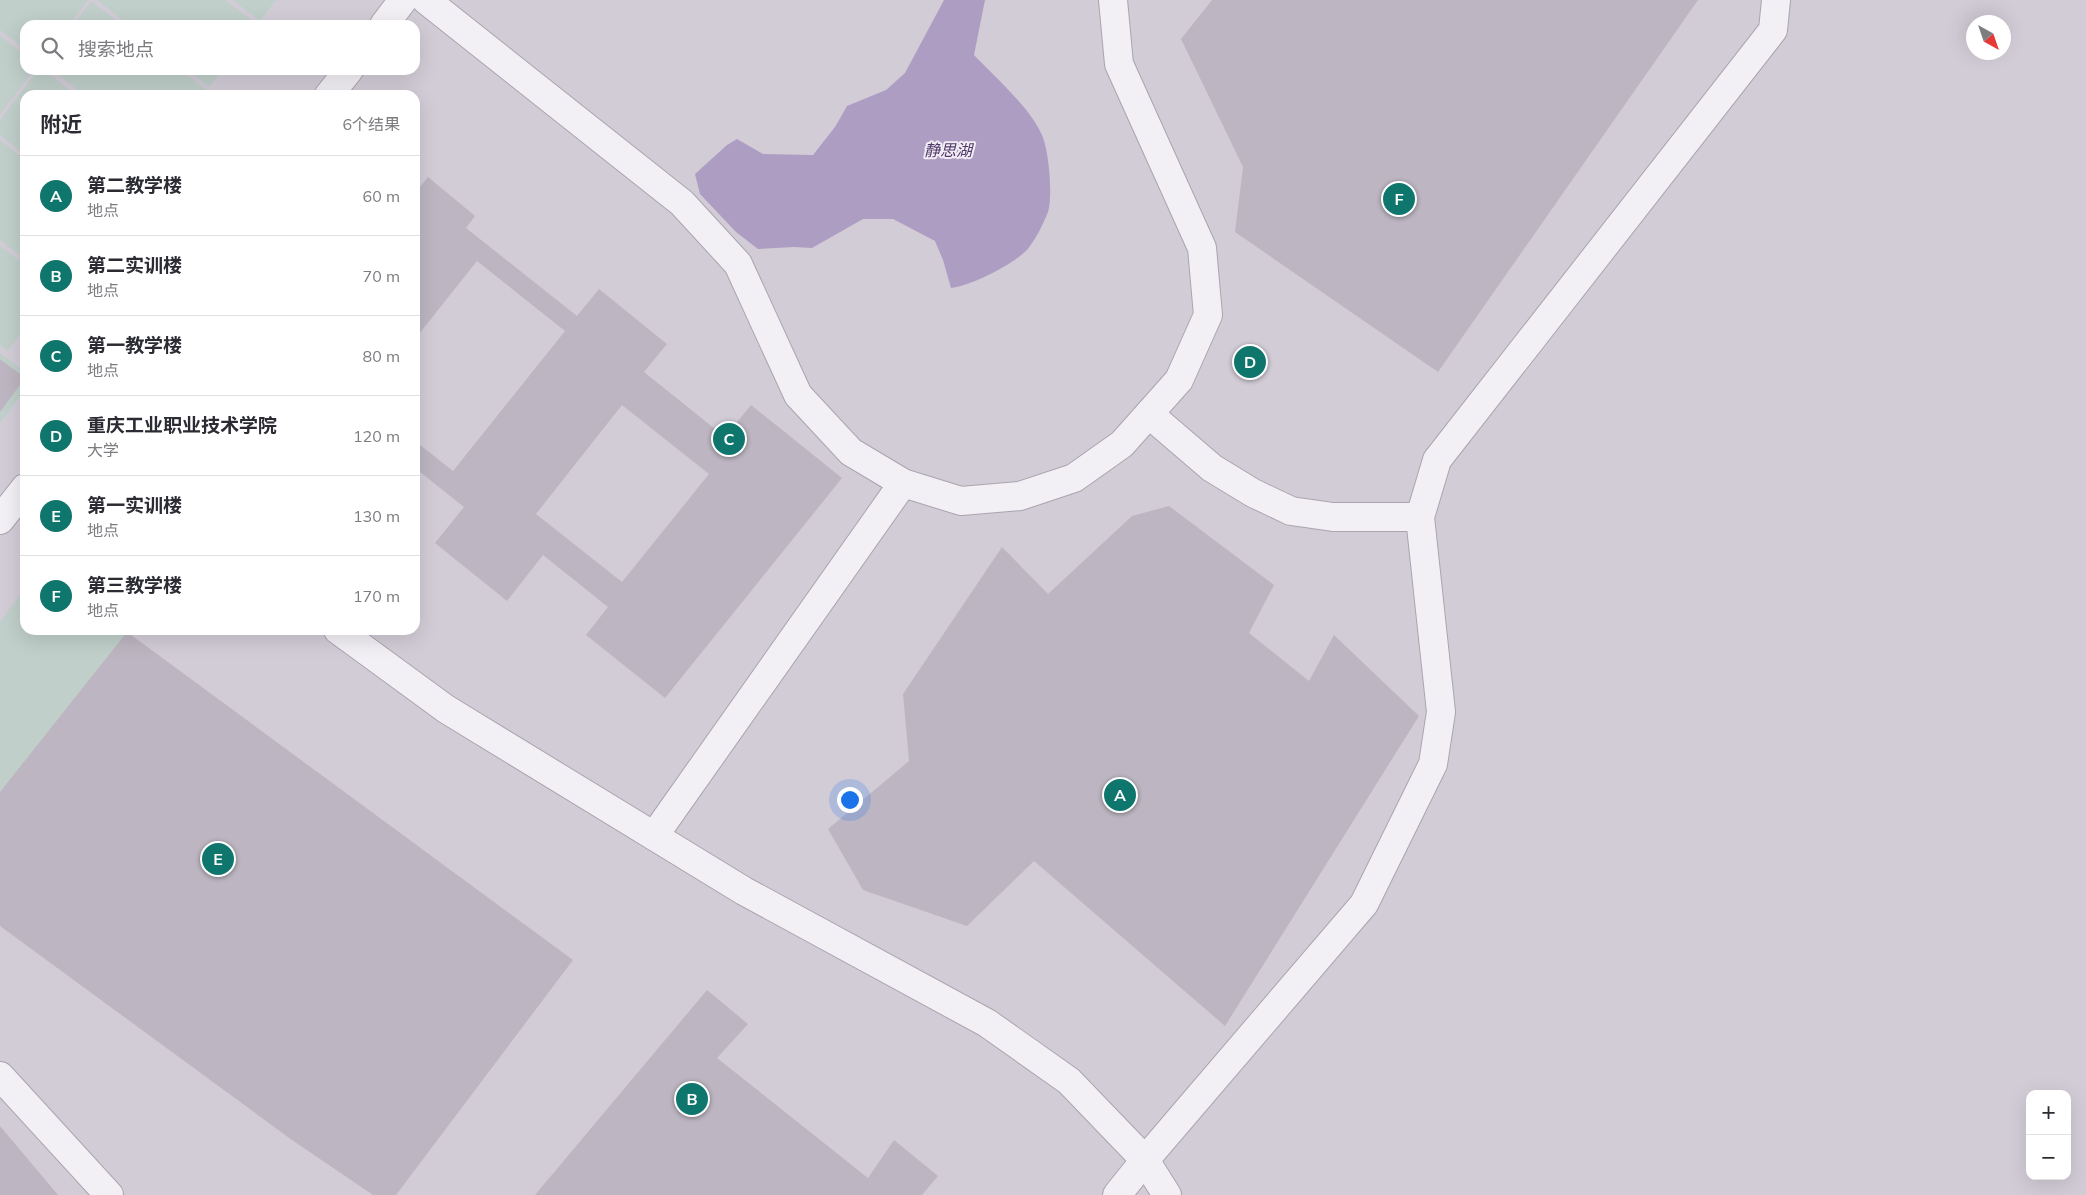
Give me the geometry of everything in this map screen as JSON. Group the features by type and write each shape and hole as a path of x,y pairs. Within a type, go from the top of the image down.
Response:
{"street":[{"path":"388,20 403,0"},
{"path":"426,0 682,203 738,264 798,395 851,452 903,483 961,501 1020,496 1074,478 1122,444 1179,380 1208,316 1202,248 1119,64 1113,0"},
{"path":"1117,1195 1364,904 1433,764 1441,712 1425,582 1420,517 1437,460 1773,30 1776,0"},
{"path":"333,90 345,75"},
{"path":"1148,414 1212,468 1253,493 1291,511 1333,517 1420,517"},
{"path":"654,836 903,483"},
{"path":"0,520 20,494"},
{"path":"345,635 446,708 744,891 987,1023 1069,1081 1145,1160 1167,1195"},
{"path":"0,1076 109,1195"}],"shaded area":[{"path":"0,0 2086,0 2086,1195 0,1195"},
{"path":"0,0 88,0 73,20 20,20 20,45 0,30"},
{"path":"97,0 225,0 251,20 123,20"},
{"path":"233,0 276,0 261,20"},
{"path":"91,1 116,20 77,20"},
{"path":"0,36 20,51 20,75 30,75 0,114"},
{"path":"34,75 50,75 70,90 23,90"},
{"path":"58,75 187,75 207,90 78,90"},
{"path":"194,75 218,75 209,87"},
{"path":"20,94 20,151 0,135 0,120"},
{"path":"0,140 20,156 20,255 0,240"},
{"path":"0,246 20,261 20,334 7,351 0,345"},
{"path":"0,353 20,368 20,397 0,423"},
{"path":"20,595 20,635 125,635 0,801 0,622"}],"water":[{"name":"静思湖","path":"944,0 985,0 974,55 1020,102 1044,140 1050,184 1048,212 1033,242 1024,253 994,273 970,283 951,288 935,241 893,219 863,219 812,248 758,249 736,232 700,194 695,174 727,145 737,139 763,154 813,155 835,127 847,106 886,90 905,73"}],"building":[{"path":"1212,0 1698,0 1438,372 1235,232 1243,167 1181,39"},
{"path":"428,177 475,216 466,228 577,316 599,289 667,344 644,372 725,437 751,405 842,478 665,698 586,635 608,607 543,555 507,601 435,543 464,507 420,472 420,445 453,471 565,331 477,261 420,333 420,187","holes":["622,405 709,474 622,582 536,514"]},
{"path":"0,359 20,374 20,385 0,412"},
{"path":"1169,506 1274,585 1249,633 1309,681 1334,635 1419,716 1225,1026 1034,861 967,926 863,890 828,829 909,761 903,694 1002,547 1048,594 1132,516"},
{"path":"125,635 131,635 573,960 396,1195 373,1195 292,1140 0,926 0,792"},
{"path":"707,990 748,1024 717,1058 868,1178 894,1140 938,1176 922,1195 535,1195"},
{"path":"0,1126 58,1195 0,1195"}],"place":[{"name":"第三教学楼","path":"1399,199"},
{"name":"重庆工业职业技术学院","path":"1250,362"},
{"name":"第一教学楼","path":"729,439"},
{"name":"第二教学楼","path":"1120,795"},
{"name":"第一实训楼","path":"218,859"},
{"name":"第二实训楼","path":"692,1099"}]}
